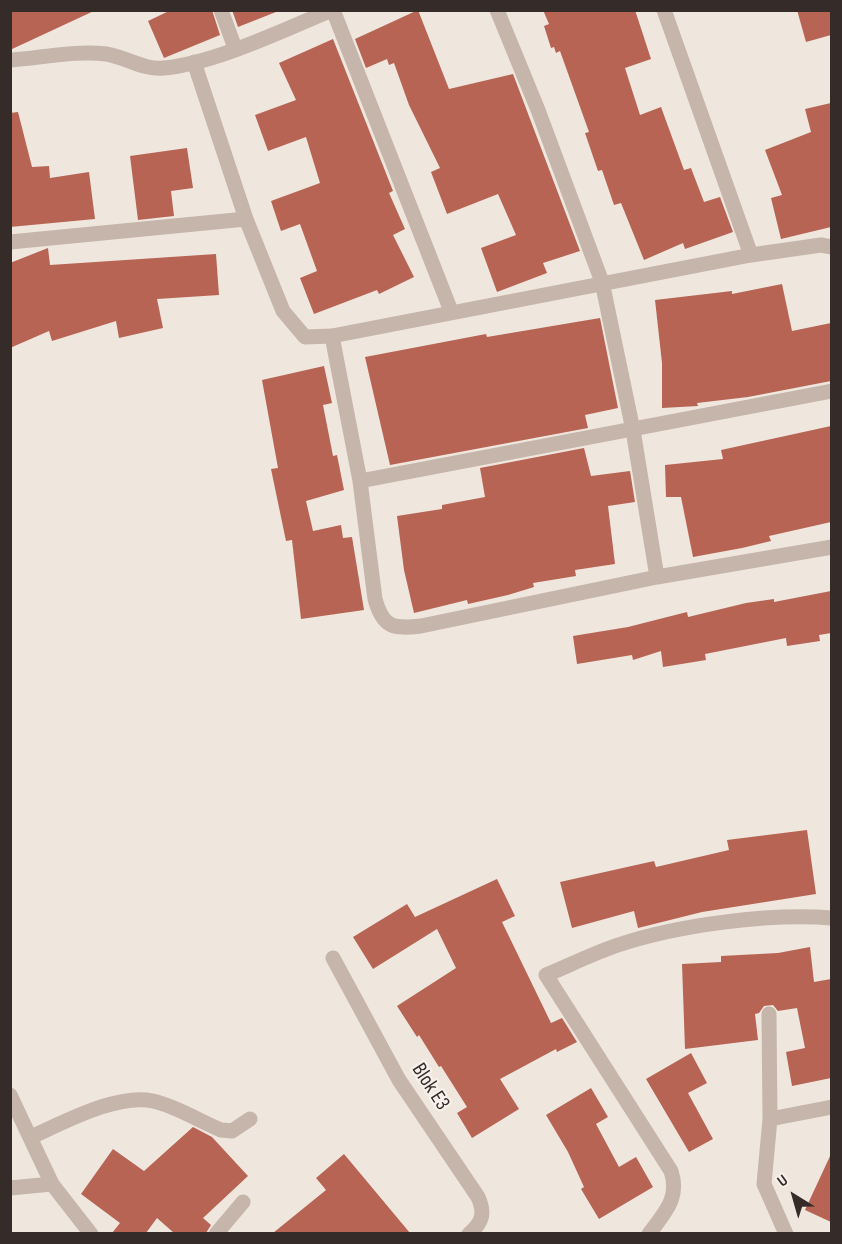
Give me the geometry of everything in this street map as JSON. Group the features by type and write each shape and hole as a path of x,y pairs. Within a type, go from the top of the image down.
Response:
{"street":[{"path":"220,10 236,48"},
{"path":"10,60 105,54 147,67 163,68 194,62 236,48 333,10 451,311"},
{"path":"497,10 538,111 602,282 633,430 657,577"},
{"path":"664,10 751,255"},
{"path":"194,62 246,219 283,311 305,337 332,336 451,311 751,255 820,245 831,247"},
{"path":"10,242 246,219"},
{"path":"332,336 360,481 375,599 380,616 389,625 403,628 421,626 657,577 831,547"},
{"path":"360,481 831,391"},
{"path":"649,1233 670,1204 675,1189 671,1171 546,975 618,945 669,931 792,915 831,918"},
{"name":"Blok E3","path":"333,958 399,1080 478,1197 483,1208 483,1217 469,1233"},
{"path":"769,1014 770,1119 764,1184 786,1233"},
{"path":"10,1095 52,1184 75,1216 91,1233"},
{"path":"31,1137 85,1113 132,1099 153,1101 221,1130 232,1131 250,1119"},
{"path":"770,1119 831,1107"},
{"path":"10,1188 52,1184"},
{"path":"216,1233 243,1202"},
{"path":"75,1216 75,1233"}],"building":[{"path":"10,10 96,10 10,50"},
{"path":"171,10 212,10 220,35 164,58 148,21"},
{"path":"232,10 275,10 276,12 238,27"},
{"path":"418,10 449,89 513,74 580,251 543,263 547,273 497,292 481,248 516,235 498,194 447,214 431,172 440,168 409,105 394,63 389,65 387,59 366,68 355,39"},
{"path":"543,10 635,10 651,59 625,68 640,115 661,107 684,170 691,168 704,202 720,197 733,232 685,249 683,243 644,260 621,203 614,205 602,170 598,171 585,133 589,132 560,51 556,53 554,47 551,48 544,26 549,24"},
{"path":"797,10 831,10 831,35 806,42"},
{"path":"333,39 393,191 389,193 405,229 393,235 414,277 379,294 377,290 314,314 300,278 317,271 300,224 281,231 271,201 320,183 306,137 268,151 255,115 296,100 279,63"},
{"path":"831,103 831,227 781,239 771,198 782,195 765,150 811,132 805,109"},
{"path":"18,112 32,167 49,166 50,178 89,172 95,219 10,227 10,113"},
{"path":"187,148 193,188 171,191 174,216 138,220 130,156"},
{"path":"48,248 50,265 216,254 219,295 157,299 163,328 119,338 116,321 52,341 49,331 10,348 10,263"},
{"path":"782,284 792,331 831,323 831,381 748,397 697,403 698,406 662,408 662,363 655,300 732,291 732,294"},
{"path":"600,318 618,408 585,415 588,428 390,465 365,357 486,334 487,337"},
{"path":"324,366 332,403 323,405 333,456 337,455 344,490 306,501 313,531 341,525 343,538 352,537 364,610 301,619 292,540 286,541 271,469 278,468 262,380"},
{"path":"831,426 831,522 769,536 771,541 693,557 681,497 666,497 665,465 723,459 721,450"},
{"path":"584,448 591,476 630,471 635,502 608,506 615,564 575,570 576,576 533,583 534,587 508,595 468,604 467,600 414,613 404,570 397,516 442,509 442,505 485,497 480,468"},
{"path":"831,591 831,633 819,635 820,641 787,646 786,638 705,654 706,660 663,667 661,651 633,660 632,655 577,664 573,636 628,627 687,612 688,617 746,603 774,599 774,602"},
{"path":"807,830 816,894 702,912 638,928 634,911 572,928 560,882 654,861 656,867 729,850 727,840"},
{"path":"497,879 515,916 502,922 551,1023 562,1018 577,1042 557,1052 556,1049 500,1079 519,1109 472,1138 457,1113 467,1107 441,1066 439,1067 419,1035 417,1037 397,1006 456,968 437,929 373,969 353,937 407,904 415,917"},
{"path":"810,947 814,982 831,979 831,1078 792,1086 786,1052 805,1048 797,1008 778,1011 773,1005 764,1006 759,1013 755,1014 758,1040 685,1049 682,964 721,962 721,956 778,953"},
{"path":"691,1053 707,1083 688,1093 713,1139 689,1152 646,1079"},
{"path":"591,1088 608,1117 596,1124 619,1167 636,1157 653,1187 599,1219 581,1189 584,1187 568,1152 546,1115"},
{"path":"193,1127 212,1137 248,1176 203,1218 211,1225 206,1233 174,1233 157,1218 146,1233 112,1233 120,1223 81,1194 113,1149 144,1171"},
{"path":"344,1154 410,1233 273,1233 326,1190 316,1178"},
{"path":"831,1154 831,1222 805,1210"}]}
